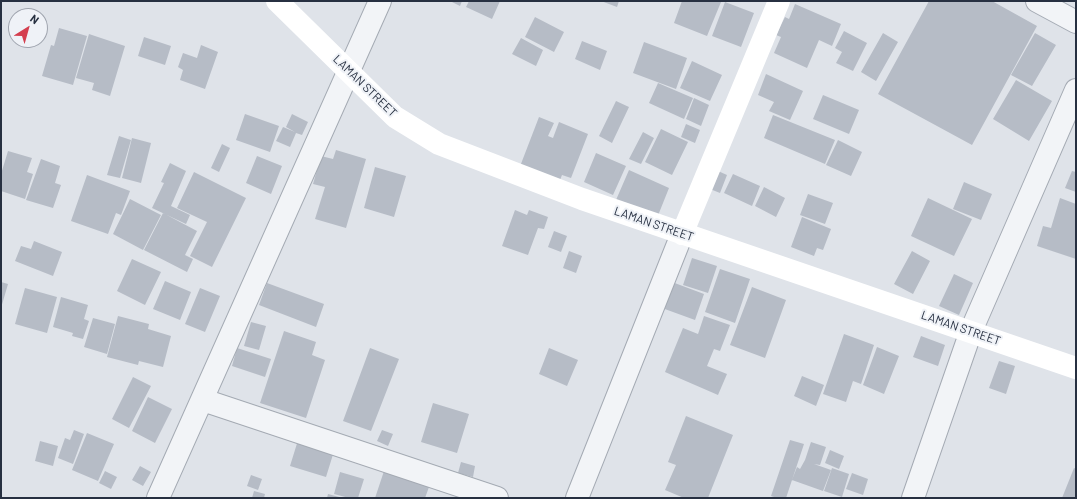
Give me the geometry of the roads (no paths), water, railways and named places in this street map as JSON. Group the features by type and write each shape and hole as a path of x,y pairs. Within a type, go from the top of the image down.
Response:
{"main road":[{"name":"LAMAN STREET","path":"277,1 395,116 439,144 524,178 682,234 971,331 1076,368"},
{"path":"682,234 778,1"}],"street":[{"path":"158,498 350,72 380,1"},
{"path":"1037,1 1076,22"},
{"path":"914,498 971,331 1076,90"},
{"path":"577,498 682,234"},
{"path":"203,400 497,498"}]}
